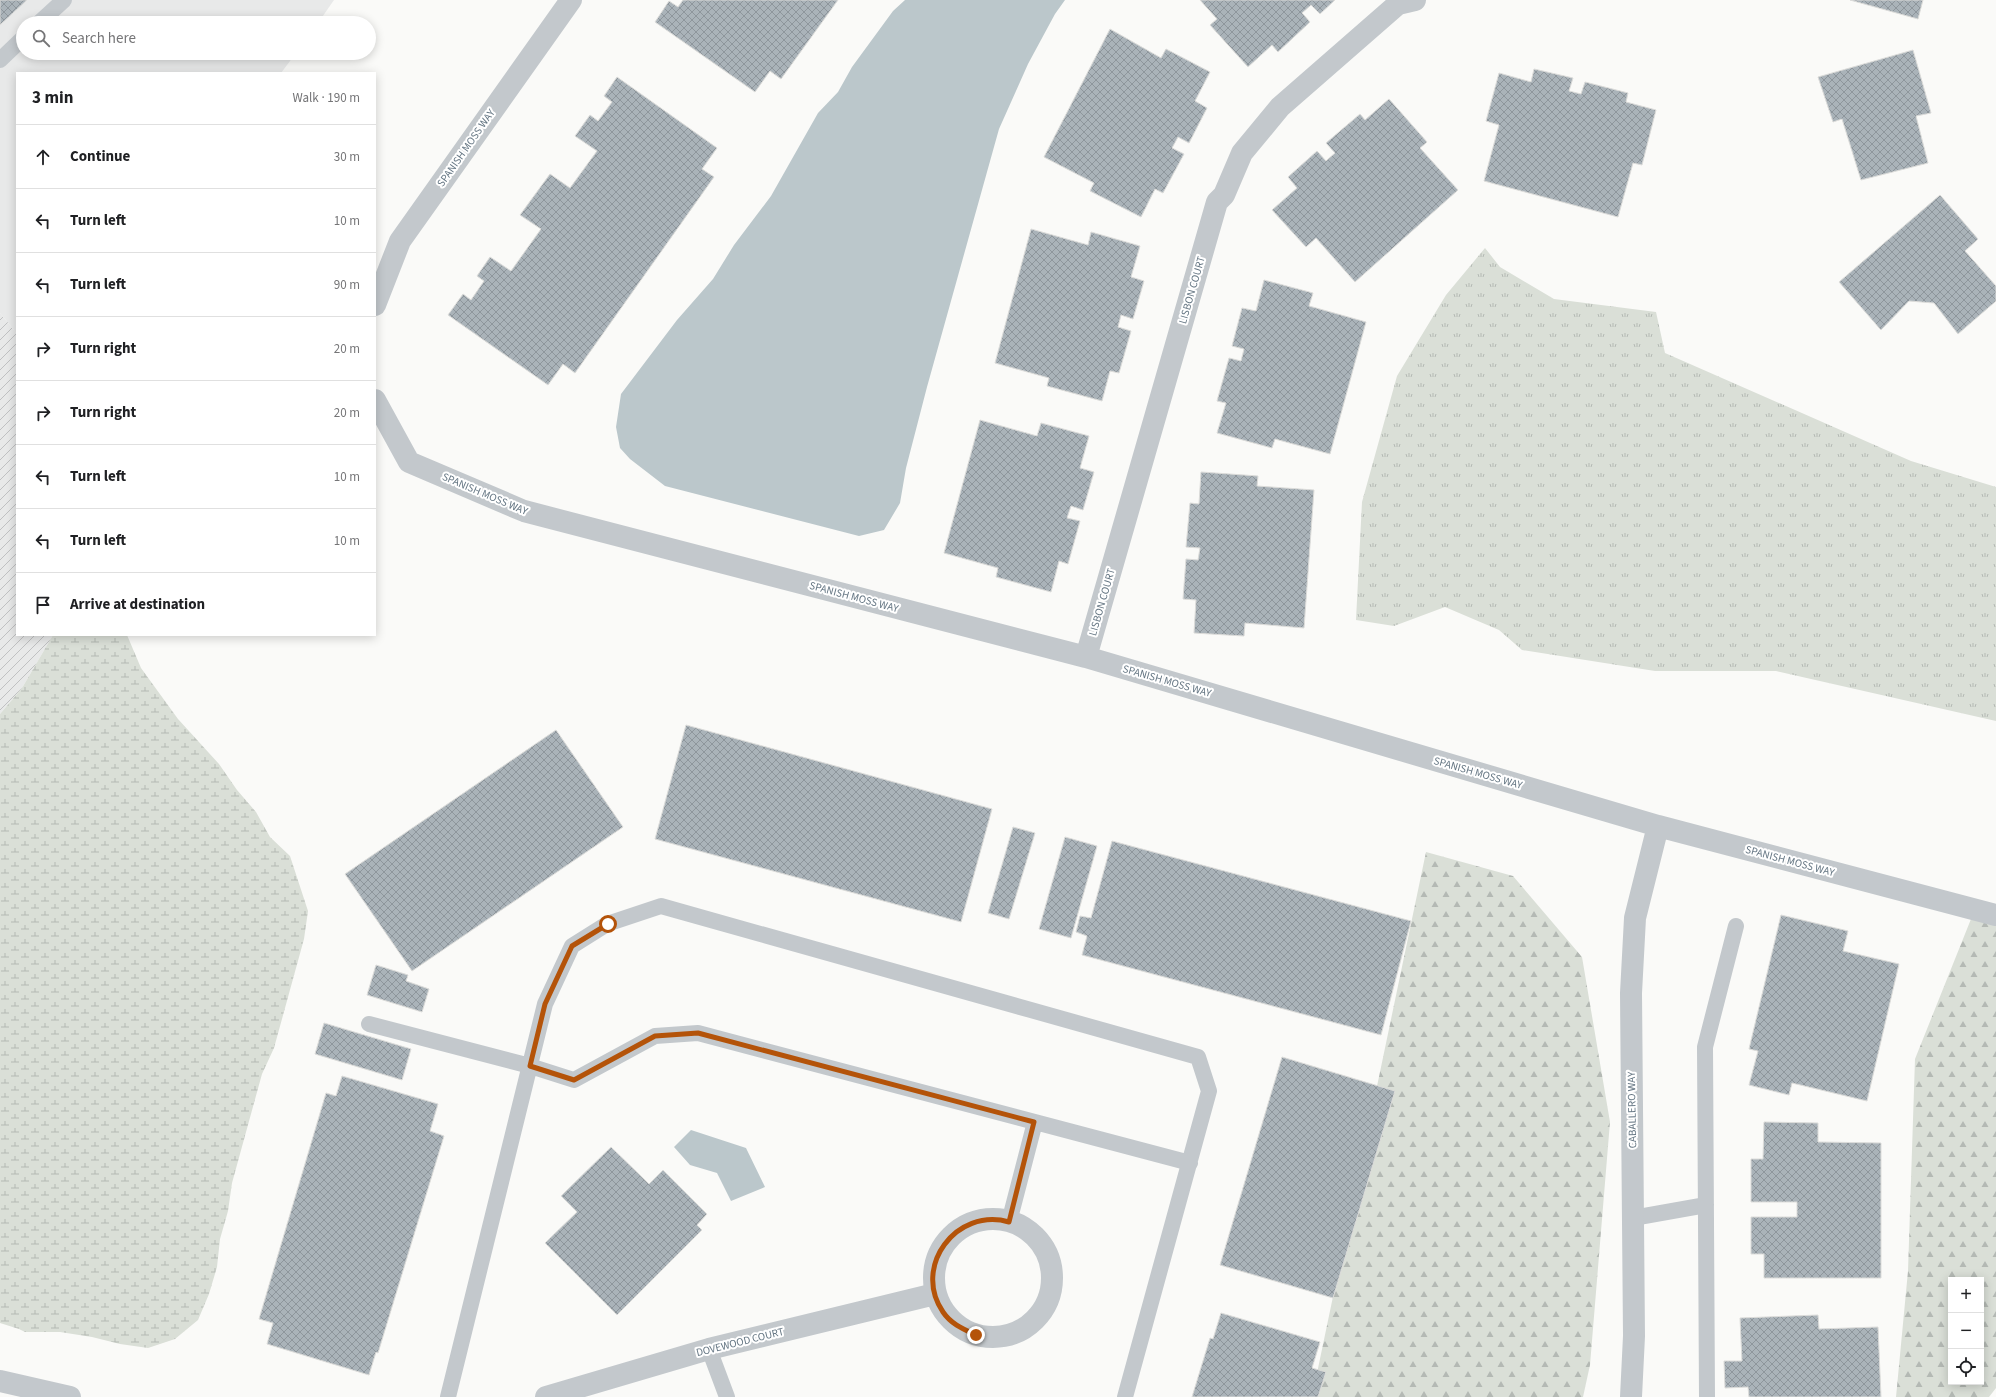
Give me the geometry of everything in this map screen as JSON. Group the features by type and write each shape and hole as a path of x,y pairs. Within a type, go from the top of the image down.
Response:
{"street":[{"name":"SPANISH MOSS WAY","path":"376,302 400,241 571,0"},
{"name":"LISBON COURT","path":"1086,657 1217,202 1224,195 1242,153 1280,107 1398,4 1415,0"},
{"name":"SPANISH MOSS WAY","path":"376,402 409,462 524,511 1086,657 1658,826 1996,915"},
{"name":"CABALLERO WAY","path":"1631,1397 1634,1336 1632,994 1635,918 1658,826"},
{"path":"999,1219 1009,1222 1017,1224 1034,1235 1045,1250 1052,1268 1052,1288 1045,1307 1032,1323 1015,1333 996,1338 976,1335 958,1326 943,1312 935,1294 933,1275 937,1256 947,1240 962,1227 980,1220 999,1219"},
{"name":"DOVEWOOD COURT","path":"546,1397 709,1349 935,1294"},
{"path":"0,1381 70,1397"}],"lane":[{"path":"47,16 64,0"},
{"path":"0,60 16,45"},
{"path":"448,1397 545,1004 572,946 608,924 661,906 1198,1057 1209,1091 1125,1397"},
{"path":"1707,1397 1705,1047 1736,926"},
{"path":"369,1024 530,1066 574,1080 655,1036 698,1033 1190,1162"},
{"path":"1009,1222 1034,1122"},
{"path":"1633,1218 1706,1205"},
{"path":"709,1349 727,1397"}],"shaded area":[{"path":"0,0 334,0 323,16 16,16 16,60 291,60 282,72 16,72 16,333 0,313"},
{"path":"905,0 1065,0 1055,14 1028,64 999,129 927,387 906,468 900,503 884,530 859,536 665,486 630,459 620,448 616,427 621,394 677,320 713,279 734,245 771,196 818,113 838,92 852,67 893,11"},
{"path":"0,313 16,333 16,636 52,636 22,688 0,714"},
{"path":"691,1130 746,1148 765,1187 731,1201 717,1173 690,1165 674,1147"}],"green space":[{"path":"1485,248 1500,267 1554,299 1656,312 1665,353 1911,461 1996,487 1996,721 1776,671 1655,671 1522,650 1499,630 1445,607 1394,626 1356,620 1362,502 1397,376 1446,295"},
{"path":"52,636 127,636 141,668 178,719 219,764 237,790 256,812 270,837 290,856 308,911 304,939 274,1048 262,1074 232,1183 228,1211 220,1239 217,1267 209,1294 198,1320 175,1339 148,1348 60,1332 25,1332 0,1323 0,714 22,688"},
{"path":"1426,852 1513,876 1582,957 1610,1122 1590,1365 1583,1397 1312,1397"},
{"path":"1973,914 1996,918 1996,1388 1989,1397 1896,1397 1908,1271 1915,1059"}],"building":[{"path":"0,0 27,0 0,25"},
{"path":"683,0 838,0 781,79 770,71 755,92 655,22 669,1 678,7"},
{"path":"1200,0 1335,0 1320,14 1311,5 1302,13 1310,22 1278,52 1272,45 1248,67 1210,25 1217,19"},
{"path":"1850,0 1923,0 1918,19"},
{"path":"1110,29 1161,58 1166,49 1210,72 1195,101 1207,108 1189,143 1178,137 1172,148 1184,154 1163,193 1155,189 1141,217 1090,191 1094,183 1044,157"},
{"path":"1913,50 1931,113 1916,116 1928,163 1861,180 1842,119 1833,122 1818,77"},
{"path":"1534,69 1573,78 1569,91 1581,94 1585,82 1628,93 1626,102 1656,110 1642,165 1633,163 1618,217 1484,181 1499,125 1486,121 1499,73 1531,82"},
{"path":"617,77 717,148 702,169 714,177 575,373 563,364 548,385 448,315 463,294 471,300 484,281 477,276 490,257 511,271 541,229 520,215 550,174 570,188 597,151 575,136 590,115 598,121 612,102 604,96"},
{"path":"1389,99 1427,142 1420,148 1458,190 1355,282 1316,238 1306,247 1272,210 1297,188 1288,177 1317,151 1326,161 1335,153 1326,143 1360,114 1365,120"},
{"path":"1940,195 1978,239 1965,251 1996,286 1996,301 1958,334 1934,303 1909,301 1881,330 1839,282"},
{"path":"1031,229 1088,245 1091,232 1140,246 1131,277 1144,281 1133,319 1121,315 1118,327 1131,331 1119,373 1110,371 1102,401 1047,386 1049,378 995,363"},
{"path":"1264,280 1313,293 1309,306 1366,322 1330,454 1275,439 1272,448 1217,433 1226,403 1217,401 1229,358 1241,361 1244,349 1232,346 1242,308 1256,311"},
{"path":"980,420 1037,436 1041,423 1089,436 1080,468 1094,472 1083,510 1071,506 1067,518 1080,521 1068,564 1059,561 1051,592 996,577 998,568 944,553"},
{"path":"1201,472 1258,476 1257,486 1314,490 1304,628 1245,623 1244,636 1194,633 1196,600 1183,599 1186,559 1198,560 1200,548 1186,547 1190,503 1199,504"},
{"path":"686,725 992,809 961,922 655,839"},
{"path":"556,730 623,827 412,971 345,874"},
{"path":"1013,827 1035,833 1009,919 988,913"},
{"path":"1065,837 1097,846 1071,938 1039,929"},
{"path":"1112,841 1411,921 1381,1035 1082,955 1087,936 1076,932 1080,916 1091,918"},
{"path":"1781,915 1848,931 1843,951 1899,964 1867,1101 1792,1083 1789,1095 1749,1085 1758,1051 1749,1049"},
{"path":"376,965 408,975 406,981 429,989 422,1012 367,995"},
{"path":"324,1023 411,1049 402,1080 315,1054"},
{"path":"1282,1057 1395,1091 1333,1298 1220,1265"},
{"path":"342,1076 438,1104 430,1131 444,1136 378,1353 376,1352 369,1375 267,1344 273,1323 259,1319 326,1093 336,1096"},
{"path":"1764,1122 1818,1123 1818,1142 1881,1143 1881,1278 1764,1278 1764,1254 1751,1254 1751,1217 1797,1217 1797,1202 1751,1202 1751,1159 1763,1159"},
{"path":"611,1147 649,1184 663,1170 707,1214 697,1225 702,1230 617,1315 545,1243 577,1212 561,1196"},
{"path":"1221,1313 1320,1342 1312,1368 1326,1372 1318,1397 1192,1397 1210,1338 1213,1339"},
{"path":"1818,1315 1819,1329 1878,1327 1881,1397 1749,1397 1748,1387 1725,1388 1724,1361 1742,1361 1740,1318"}],"route":[{"path":"608,924 572,946 545,1004 530,1066 574,1080 655,1036 698,1033 1034,1122 1009,1222 999,1219 980,1220 962,1227 947,1240 937,1256 933,1275 935,1294 943,1312 958,1326 976,1335"}]}
